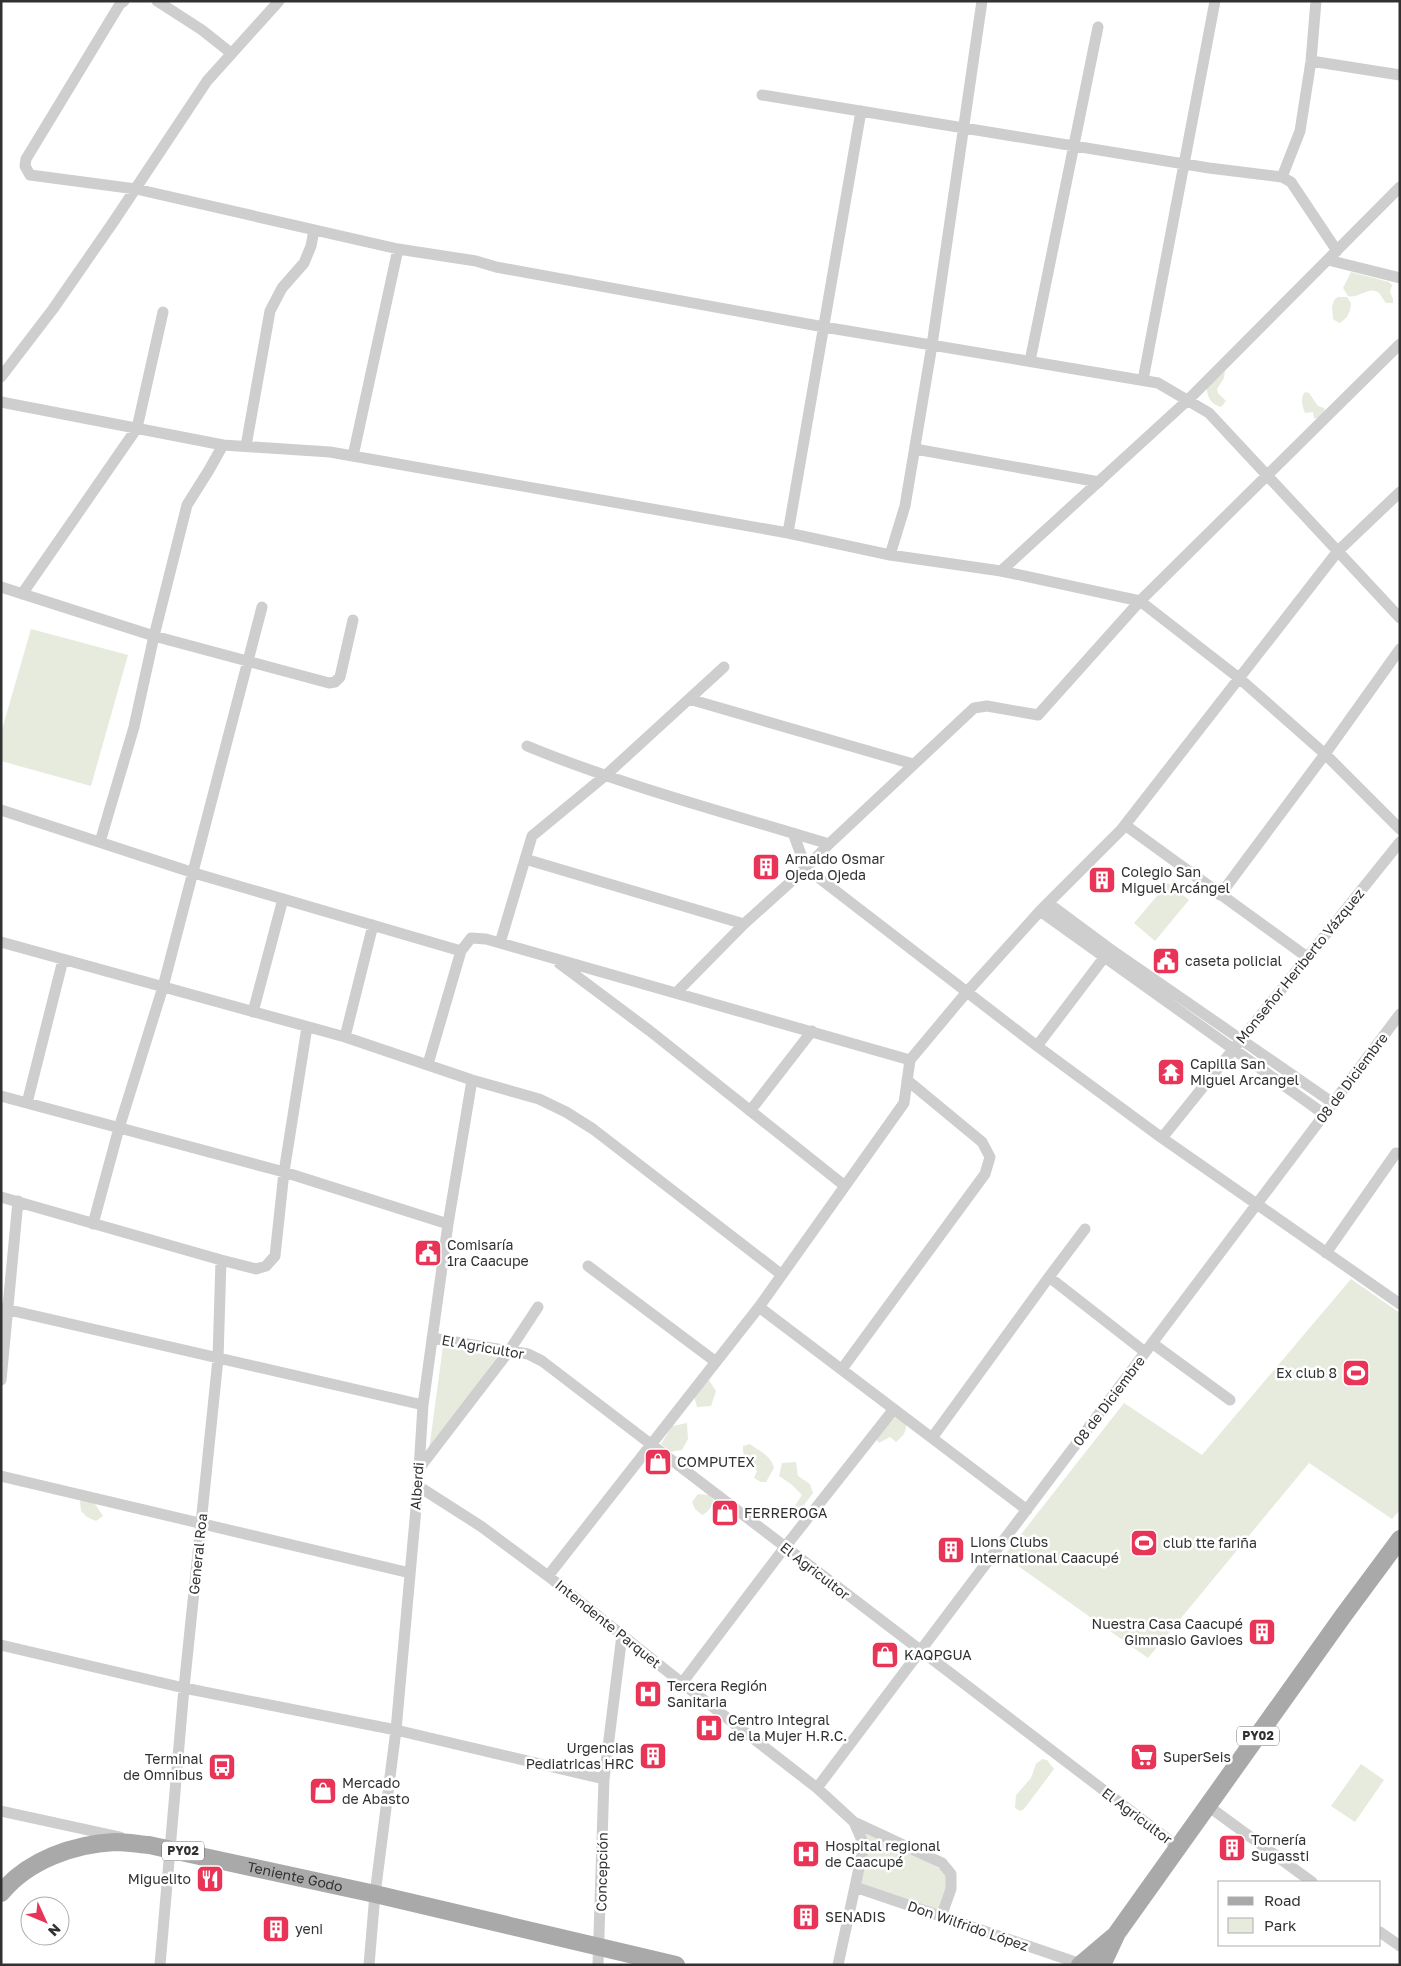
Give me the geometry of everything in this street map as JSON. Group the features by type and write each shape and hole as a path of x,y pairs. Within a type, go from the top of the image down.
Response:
{"main road":[{"name":"PY02","path":"1102,1965 1117,1934 1400,1539"},
{"name":"Teniente Godo","path":"1,1893 25,1872 45,1860 68,1850 92,1844 116,1842 171,1849 375,1894 599,1956"},
{"name":"PY02","path":"1080,1964 1117,1934"},
{"name":"PY02","path":"599,1956 676,1965"}],"street":[{"path":"124,1 120,4 26,160 25,166 30,175 136,189 398,249 476,261 496,267 824,327 1158,383 1209,413 1400,618"},
{"path":"157,1 202,30 231,53"},
{"path":"1,377 53,310 136,189 206,81 279,1"},
{"path":"890,555 905,506 915,450 982,1"},
{"path":"1144,380 1215,1"},
{"path":"1282,177 1300,131 1311,61 1316,1"},
{"path":"1030,361 1098,27"},
{"path":"1311,61 1400,75"},
{"path":"762,95 1075,147 1282,177 1291,182 1337,251"},
{"path":"788,533 861,111"},
{"path":"1001,571 1188,399 1400,187"},
{"path":"246,446 270,311 282,288 304,263 311,246 314,230"},
{"path":"353,456 398,249"},
{"path":"1328,260 1400,278"},
{"path":"22,594 136,428 163,312"},
{"path":"676,993 744,924 806,868 829,844 974,708 987,706 1038,715 1140,601 1400,344"},
{"path":"1,402 223,445 330,452 353,456 788,533 890,555 1001,571 1140,601 1239,678 1325,754 1400,829"},
{"path":"100,842 134,727 154,636 187,505 223,445"},
{"path":"915,450 1099,482"},
{"path":"548,1576 759,1306 904,1103 910,1060 966,992 1044,907 1125,825 1338,551 1400,492"},
{"path":"1,587 154,636 328,683 336,682 340,677 353,620"},
{"path":"92,1224 119,1128 163,987 262,607"},
{"path":"1220,895 1400,649"},
{"path":"500,943 532,836 606,775 724,667"},
{"path":"689,699 914,764"},
{"path":"527,746 606,775 829,844"},
{"path":"1,810 194,873 462,950"},
{"path":"1125,825 1307,957"},
{"path":"793,833 806,868 1037,1046 1162,1138 1400,1304"},
{"name":"Monseñor Heriberto Vázquez","path":"1162,1138 1400,842"},
{"path":"525,859 744,924"},
{"path":"253,1012 283,899"},
{"path":"1044,907 1237,1044 1333,1103"},
{"path":"345,1037 373,925"},
{"path":"428,1064 462,950 471,938 486,939 910,1060"},
{"path":"1,942 345,1037 472,1080 539,1099 566,1112 593,1129 782,1275"},
{"path":"1037,1046 1107,953"},
{"path":"553,958 658,1038 845,1186"},
{"path":"27,1103 63,960"},
{"name":"08 de Diciembre","path":"817,1788 1400,1014"},
{"path":"1,1197 221,1260 256,1269 266,1266 275,1256 284,1172 307,1028"},
{"path":"750,1111 812,1032"},
{"path":"1237,1044 1324,1114"},
{"name":"Alberdi","path":"369,1965 375,1894 396,1730 418,1486 423,1405 448,1224 472,1080"},
{"path":"842,1370 985,1174 990,1157 982,1142 907,1080"},
{"path":"1,1096 284,1172 448,1224"},
{"path":"1326,1253 1396,1153"},
{"path":"1,1380 5,1308 18,1201"},
{"path":"932,1438 1085,1229"},
{"name":"General Roa","path":"160,1965 184,1688 218,1359 221,1260"},
{"path":"588,1266 716,1362"},
{"path":"1049,1277 1149,1348 1230,1400"},
{"path":"759,1306 1027,1510"},
{"path":"418,1470 509,1351 538,1307"},
{"path":"5,1308 218,1359 423,1405"},
{"name":"El Agricultor","path":"432,1338 528,1354 542,1361 1178,1848"},
{"path":"682,1683 785,1547 894,1409"},
{"path":"1,1476 410,1573"},
{"name":"Intendente Parquet","path":"418,1486 482,1527 548,1576 817,1788 854,1822"},
{"name":"Concepción","path":"599,1956 604,1780 622,1635"},
{"path":"1,1644 184,1688 396,1730 604,1780"},
{"path":"1208,1806 1311,1881"},
{"path":"1,1811 171,1849"},
{"path":"838,1965 864,1845 854,1822"},
{"path":"854,1822 942,1863 952,1874 951,1889 941,1917"},
{"name":"Don Wilfrido López","path":"855,1887 1080,1964"},
{"path":"1381,1933 1400,1946"}],"green space":[{"path":"1351,272 1389,282 1392,285 1390,292 1393,303 1386,303 1379,293 1375,291 1348,296 1343,288"},
{"path":"1338,297 1347,297 1351,303 1348,315 1339,323 1333,319 1332,307 1334,300"},
{"path":"1225,370 1224,378 1217,389 1218,393 1226,401 1221,407 1210,400 1207,380"},
{"path":"1305,392 1309,393 1318,406 1324,408 1325,412 1319,419 1314,418 1313,412 1305,413 1302,397"},
{"path":"31,629 128,655 91,786 1,761 1,733"},
{"path":"1168,883 1189,900 1155,941 1134,923"},
{"path":"1351,1279 1400,1313 1400,1510 1392,1519 1309,1463 1148,1658 1004,1556 1124,1403 1202,1455"},
{"path":"443,1346 497,1357 429,1450"},
{"path":"709,1380 716,1391 711,1406 697,1407 694,1396 700,1387"},
{"path":"895,1417 906,1423 904,1434 896,1442 890,1437 879,1443 876,1439"},
{"path":"687,1423 688,1439 682,1450 670,1452 661,1444 672,1426"},
{"path":"750,1444 768,1457 773,1464 774,1468 766,1482 761,1482 754,1478 757,1471 745,1458 743,1446"},
{"path":"796,1462 798,1476 810,1484 813,1493 801,1509 794,1507 802,1495 779,1476 782,1463"},
{"path":"698,1494 709,1495 715,1502 702,1515 695,1509 692,1502"},
{"path":"82,1499 95,1504 103,1516 96,1521 87,1517 81,1511 80,1502"},
{"path":"1042,1759 1047,1760 1054,1769 1024,1809 1020,1811 1015,1808 1016,1795 1031,1778 1036,1764"},
{"path":"1361,1764 1384,1780 1355,1822 1331,1806"},
{"path":"854,1822 951,1875 941,1917 855,1887 864,1845"}],"place":[{"name":"Arnaldo Osmar Ojeda Ojeda","path":"766,867"},
{"name":"Colegio San Miguel Arcángel","path":"1102,880"},
{"name":"caseta policial","path":"1166,961"},
{"name":"Capilla San Miguel Arcangel","path":"1171,1072"},
{"name":"Comisaría 1ra Caacupe","path":"428,1253"},
{"name":"Ex club 8","path":"1356,1373"},
{"name":"COMPUTEX","path":"658,1462"},
{"name":"FERREROGA","path":"725,1513"},
{"name":"club tte fariña","path":"1144,1543"},
{"name":"Lions Clubs International Caacupé","path":"951,1550"},
{"name":"Nuestra Casa Caacupé Gimnasio Gavioes","path":"1262,1632"},
{"name":"KAQPGUA","path":"885,1655"},
{"name":"Tercera Región Sanitaria","path":"648,1694"},
{"name":"Centro Integral de la Mujer H.R.C.","path":"709,1728"},
{"name":"Urgencias Pediatricas HRC","path":"653,1756"},
{"name":"SuperSeis","path":"1144,1757"},
{"name":"Terminal de Omnibus","path":"222,1767"},
{"name":"Mercado de Abasto","path":"323,1791"},
{"name":"Tornería Sugassti","path":"1232,1848"},
{"name":"Hospital regional de Caacupé","path":"806,1854"},
{"name":"Miguelito","path":"210,1879"},
{"name":"SENADIS","path":"806,1917"},
{"name":"yeni","path":"276,1929"}]}
